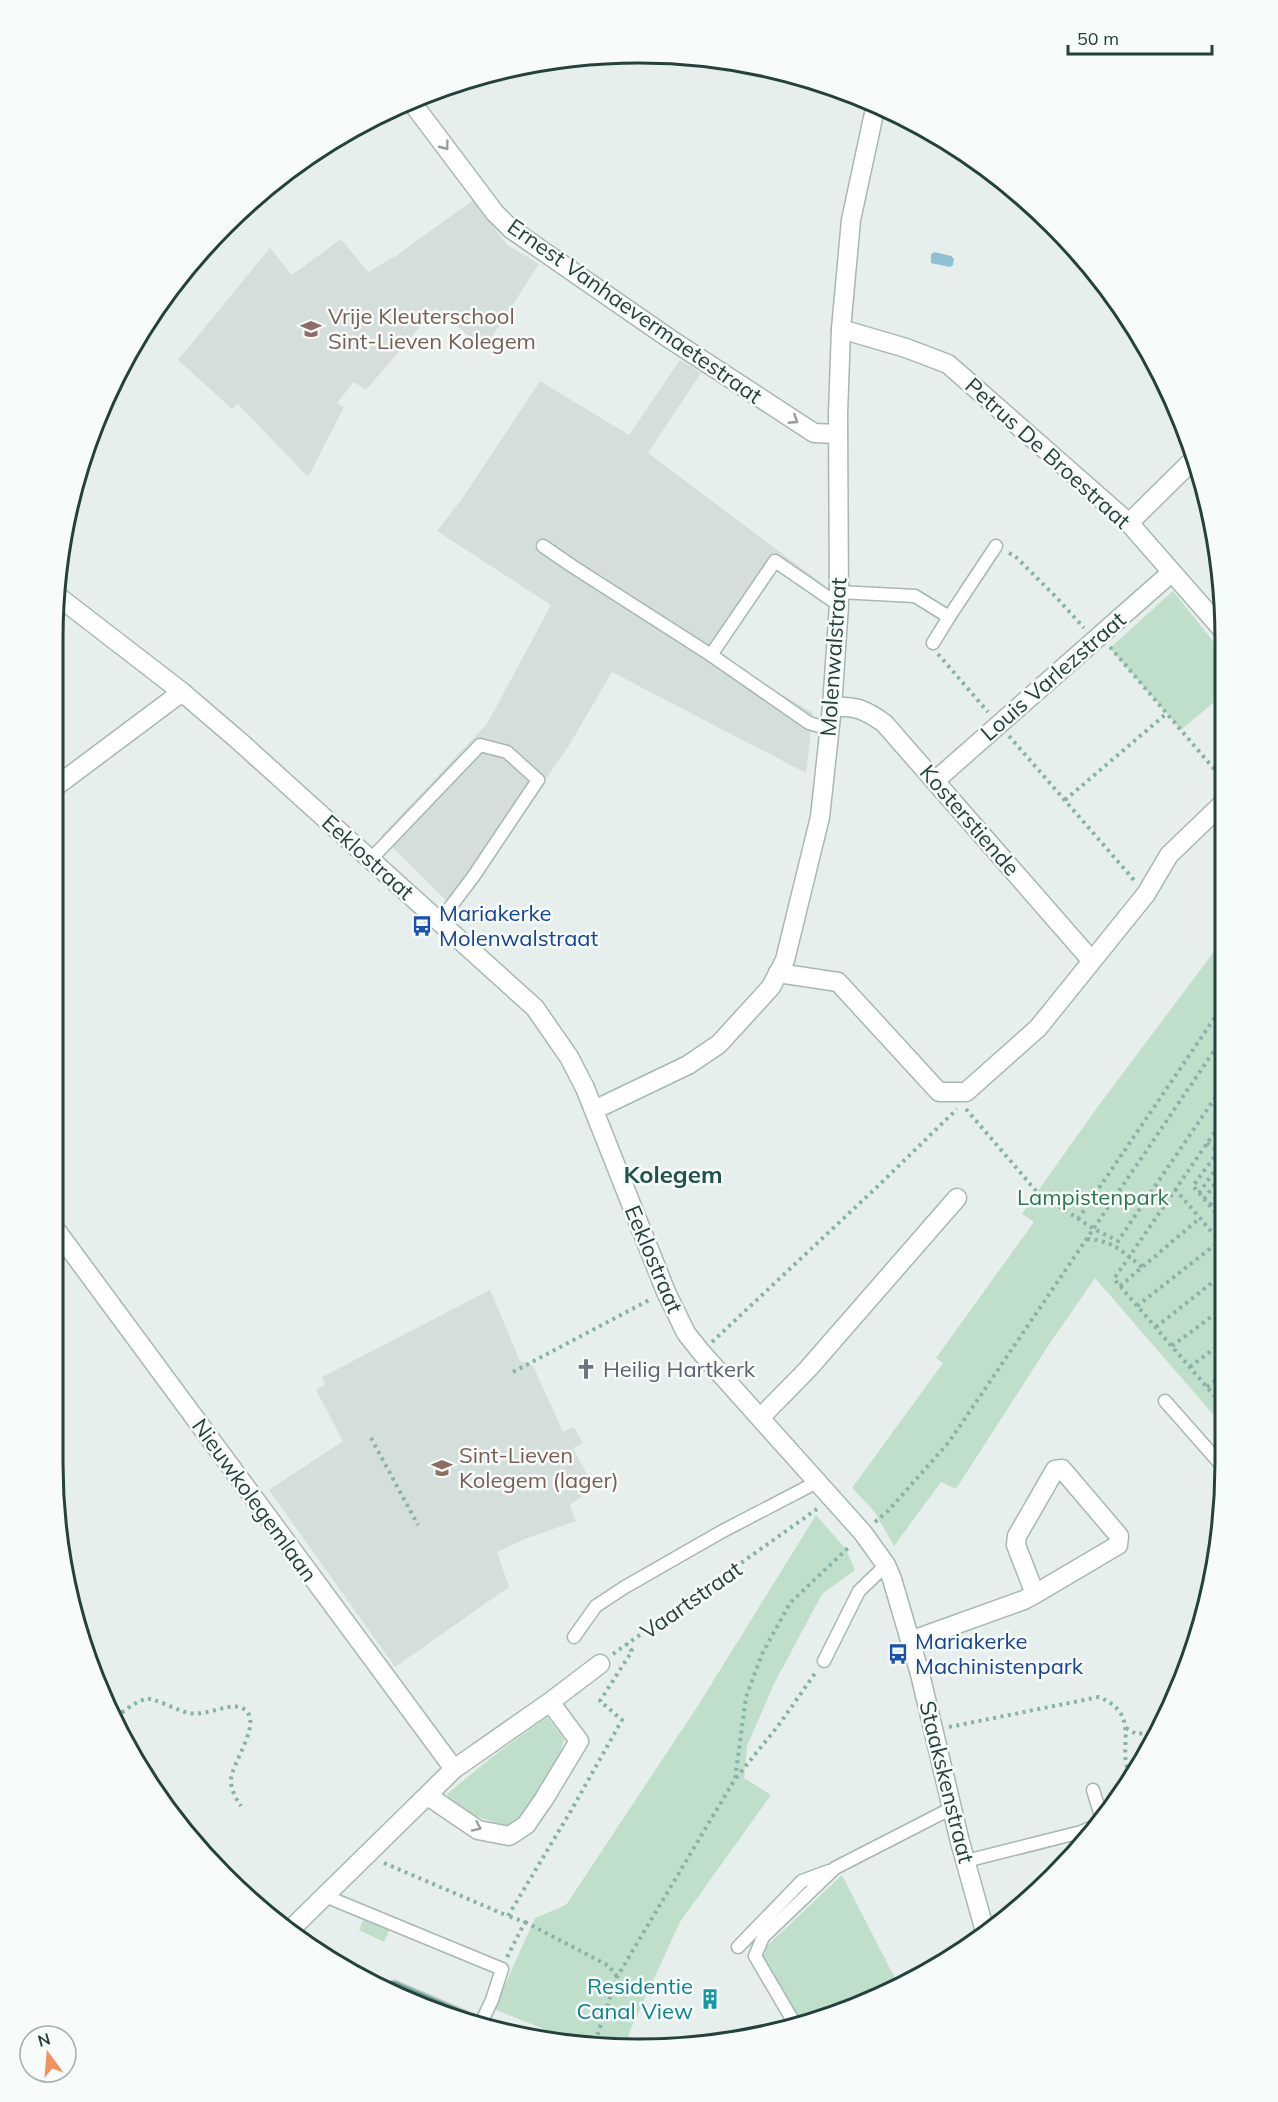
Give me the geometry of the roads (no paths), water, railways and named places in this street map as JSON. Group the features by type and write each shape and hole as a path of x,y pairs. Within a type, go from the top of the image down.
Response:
{"street":[{"name":"Ernest Vanhaevermaetestraat","path":"416,108 495,213 511,229 670,339 814,433 838,434"},
{"name":"Molenwalstraat","path":"594,1110 688,1065 719,1044 771,987 785,960 820,817 832,707 839,598 838,434 841,329 851,219 874,113"},
{"name":"Petrus De Broestraat","path":"841,329 906,348 948,364 1129,524 1215,621"},
{"path":"1129,524 1188,466"},
{"name":"Louis Varlezstraat","path":"936,780 1172,572"},
{"name":"Eeklostraat","path":"64,601 182,692 371,858 535,1008 569,1057 585,1088 666,1292 686,1333 863,1533"},
{"path":"63,781 182,692"},
{"name":"Kosterstiende","path":"832,707 850,706 864,710 884,723 1092,961"},
{"path":"778,973 838,982 939,1092 966,1092 1038,1028 1146,894 1169,855 1215,811"},
{"path":"760,1418 808,1370 957,1198"},
{"name":"Nieuwkolegemlaan","path":"63,1239 233,1468 334,1610 454,1769"},
{"path":"910,1641 1024,1600 1035,1594 1118,1545 1119,1536 1062,1469 1055,1470 1017,1536 1016,1545 1035,1594"},
{"name":"Staakskenstraat","path":"863,1533 886,1565 892,1579 983,1925"},
{"path":"295,1925 454,1769 600,1664"},
{"path":"428,1796 478,1830 509,1836 525,1825 544,1799 579,1741 549,1702"}],"lane":[{"path":"543,546 711,654 809,723 829,729"},
{"path":"933,643 996,546"},
{"path":"711,654 775,561 839,598 915,596 949,618"},
{"path":"371,858 480,745 507,752 538,780 440,922"},
{"path":"1165,1401 1215,1458"},
{"path":"574,1637 596,1606 625,1587 721,1532 817,1482"},
{"path":"824,1661 859,1591 886,1565"},
{"path":"1093,1790 1099,1810"},
{"path":"738,1947 802,1881 835,1868 952,1808"},
{"path":"966,1861 1082,1831"},
{"path":"791,2018 755,1956 763,1937 835,1868"},
{"path":"325,1896 502,1969 484,2017"}],"water":[{"path":"935,252 951,256 954,259 953,265 950,267 931,263 931,254"}],"place":[{"name":"Vrije Kleuterschool Sint-Lieven Kolegem","path":"311,329"},
{"name":"Mariakerke Molenwalstraat","path":"422,926"},
{"name":"Heilig Hartkerk","path":"586,1369"},
{"name":"Sint-Lieven Kolegem (lager)","path":"442,1468"},
{"name":"Mariakerke Machinistenpark","path":"898,1654"},
{"name":"Residentie Canal View","path":"710,1999"}],"district":[{"name":"Kolegem","path":"673,1175"}],"park label":[{"name":"Lampistenpark","path":"1093,1197"}]}
